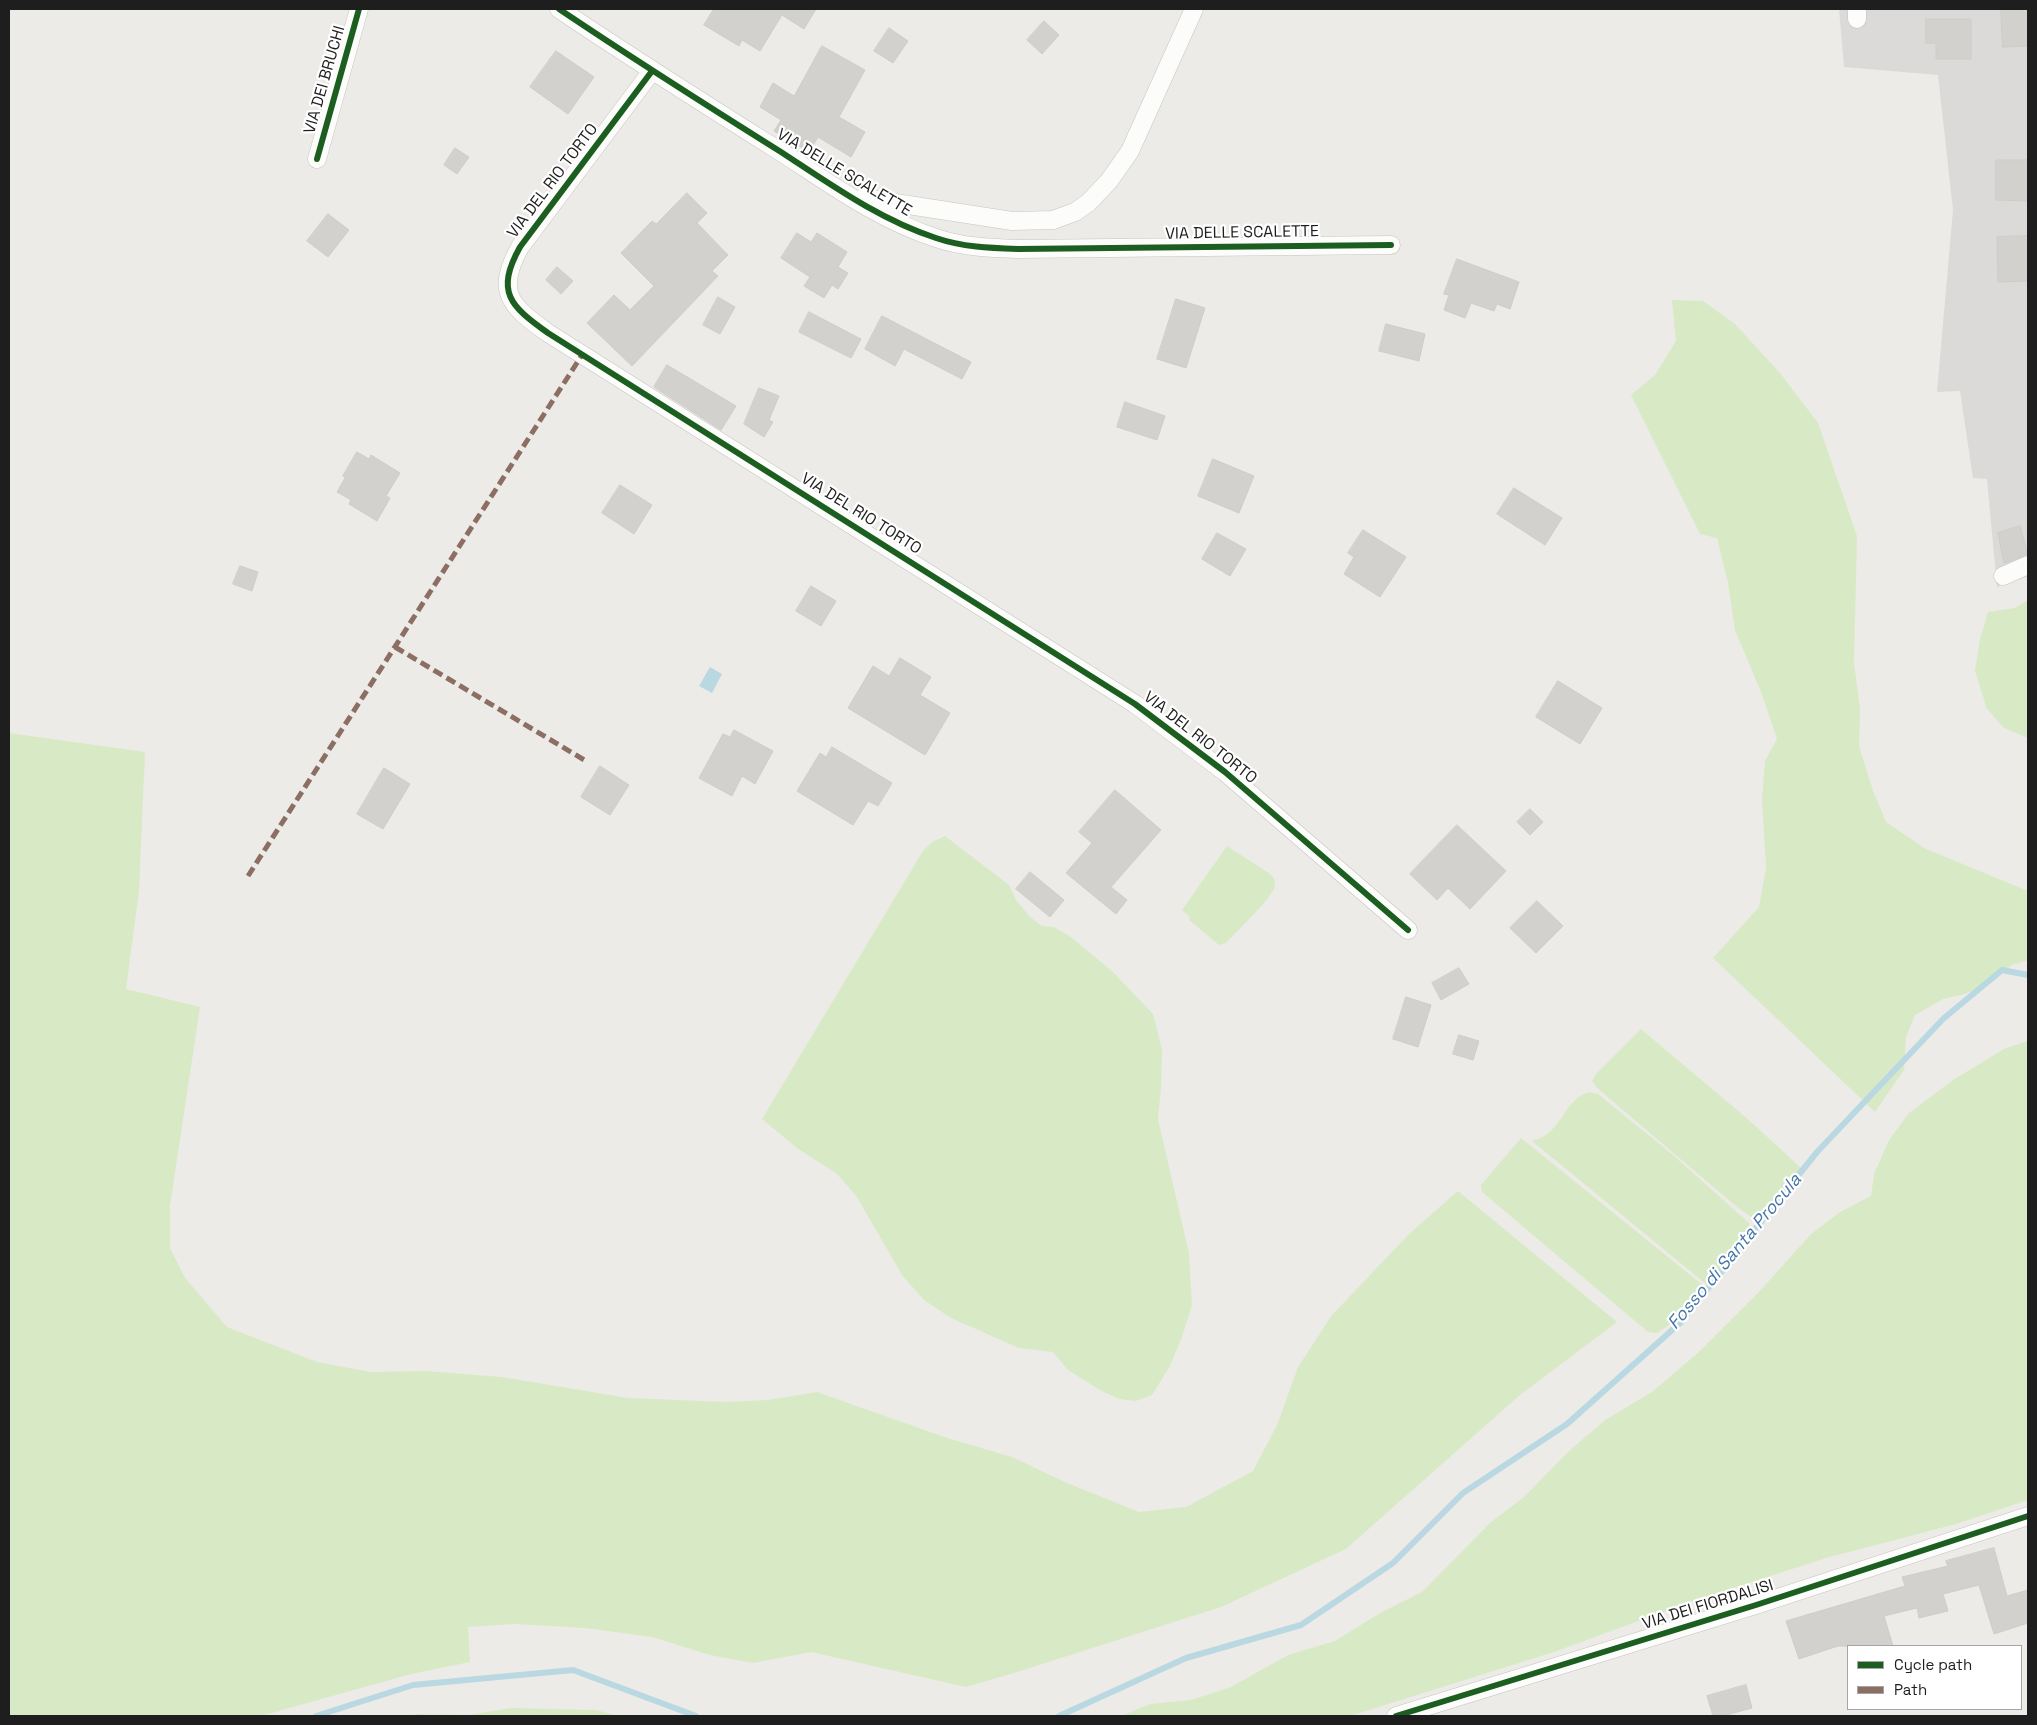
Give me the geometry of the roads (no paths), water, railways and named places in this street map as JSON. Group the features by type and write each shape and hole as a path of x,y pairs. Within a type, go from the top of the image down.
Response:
{"street":[{"name":"VIA DEI BRUCHI","path":"317,159 359,9"},
{"name":"VIA DELLE SCALETTE","path":"558,9 652,71 850,196 921,233 951,242 988,248 1018,249 1391,245"},
{"path":"850,196 1012,221 1043,222 1069,216 1095,196 1117,172 1127,156 1140,133 1194,9"},
{"name":"VIA DEL RIO TORTO","path":"652,71 517,252 507,277 510,295 516,307 548,333 1135,704 1225,772 1408,930"},
{"path":"2003,576 2028,565"},
{"name":"VIA DEI FIORDALISI","path":"1396,1716 1756,1605 2028,1516"}],"water":[{"path":"710,667 722,674 712,693 699,686"}],"waterway":[{"name":"Fosso di Santa Procula","path":"1059,1716 1186,1658 1301,1625 1393,1563 1463,1493 1567,1424 1680,1323 1817,1152 1943,1019 2002,970 2028,975"},
{"name":"Fosso di Santa Procula","path":"316,1716 413,1685 573,1670 696,1716"}]}
